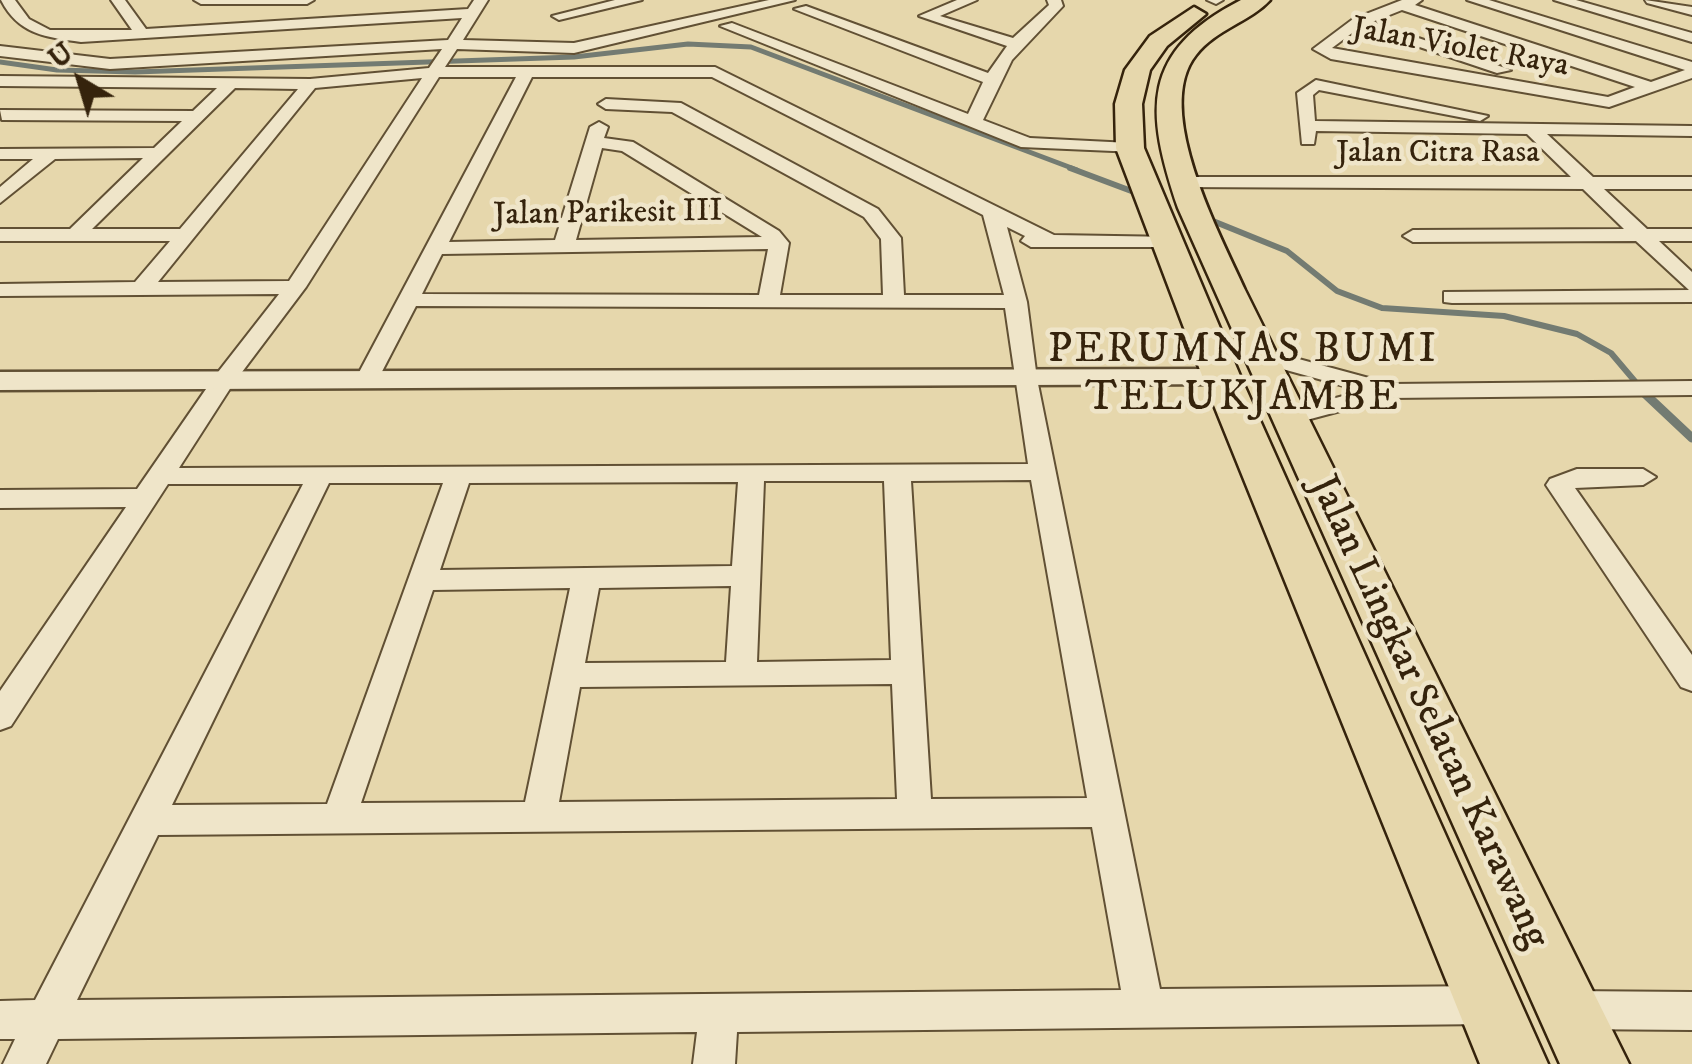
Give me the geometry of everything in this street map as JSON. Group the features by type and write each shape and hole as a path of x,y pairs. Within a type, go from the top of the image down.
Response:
{"main road":[{"name":"Jalan Lingkar Selatan Karawang","path":"1215,0 1182,22 1138,65 1126,94 1130,148 1175,208 1514,1064"},
{"name":"Jalan Lingkar Selatan Karawang","path":"1175,208 1169,110 1178,61 1200,36 1259,0"},
{"name":"Jalan Lingkar Selatan Karawang","path":"1240,366 1288,418 1595,1064"}],"street":[{"path":"118,0 138,29"},
{"path":"206,0 307,0"},
{"path":"348,0 372,17"},
{"path":"372,17 387,0"},
{"path":"0,717 223,381 294,287 482,0"},
{"path":"539,47 567,0"},
{"path":"559,16 635,0"},
{"path":"970,0 926,16 1013,42"},
{"path":"973,123 991,79 1013,42 1056,6 1054,0"},
{"path":"1474,0 1692,70"},
{"path":"1561,0 1692,38"},
{"path":"1652,0 1692,11"},
{"path":"1408,2 1653,88"},
{"name":"Jalan Violet Raya","path":"1408,2 1358,22 1322,51 1595,100 1617,101 1692,70"},
{"path":"0,81 310,84 443,59 539,47 574,48 794,5 827,3"},
{"path":"655,32 685,33 728,26 794,5 991,79"},
{"path":"6,6 28,26 55,36 81,38 138,29 471,13"},
{"path":"1358,22 1595,100"},
{"path":"0,31 28,26"},
{"path":"728,26 1028,143 1130,148"},
{"path":"0,51 110,64 443,59 527,72 724,74 1050,242"},
{"path":"367,380 527,72"},
{"path":"564,245 615,72"},
{"path":"75,235 232,83"},
{"path":"1,116 42,84"},
{"path":"141,289 310,84"},
{"path":"1692,131 1541,131 1410,128 1308,133 1305,92 1311,86 1336,86 1541,131 1587,184 1692,284"},
{"path":"1406,101 1410,128"},
{"path":"606,104 675,107 870,214 891,238 894,302"},
{"path":"1,116 198,116"},
{"path":"594,142 627,146 764,229 778,243 768,302"},
{"path":"0,154 159,153"},
{"path":"0,196 50,154"},
{"name":"Jalan Citra Rasa","path":"1004,242 1050,242 1175,208 1587,184 1692,183"},
{"path":"992,212 1004,242 1016,302 1025,379 1144,1008"},
{"path":"0,235 186,235"},
{"path":"1413,236 1692,235"},
{"name":"Jalan Parikesit III","path":"438,248 778,243"},
{"path":"0,290 294,287"},
{"path":"1452,296 1692,296"},
{"path":"411,300 1016,302"},
{"path":"0,381 1025,379 1240,366 1388,390 1692,388"},
{"path":"1288,418 1388,390"},
{"path":"0,499 318,478 1043,472"},
{"path":"897,473 915,814"},
{"path":"741,673 751,474"},
{"path":"339,818 458,477"},
{"path":"1642,477 1578,478 1559,485 1692,679"},
{"path":"24,1064 318,478"},
{"path":"422,580 746,576"},
{"path":"539,817 586,578"},
{"path":"567,675 907,672"},
{"path":"146,820 1107,812"},
{"path":"0,1020 1489,1006"},
{"path":"1567,1010 1692,1011"},
{"path":"714,1064 719,1013"}],"waterway":[{"path":"0,62 57,70 135,72 574,57 688,44 751,47 1077,170"},
{"path":"1070,168 1142,195"},
{"path":"1203,217 1287,251 1337,291 1382,308 1504,316 1577,334 1611,353 1644,392"},
{"path":"1641,390 1692,438"}],"district":[{"name":"PERUMNAS BUMI TELUKJAMBE","path":"1243,376"}]}
